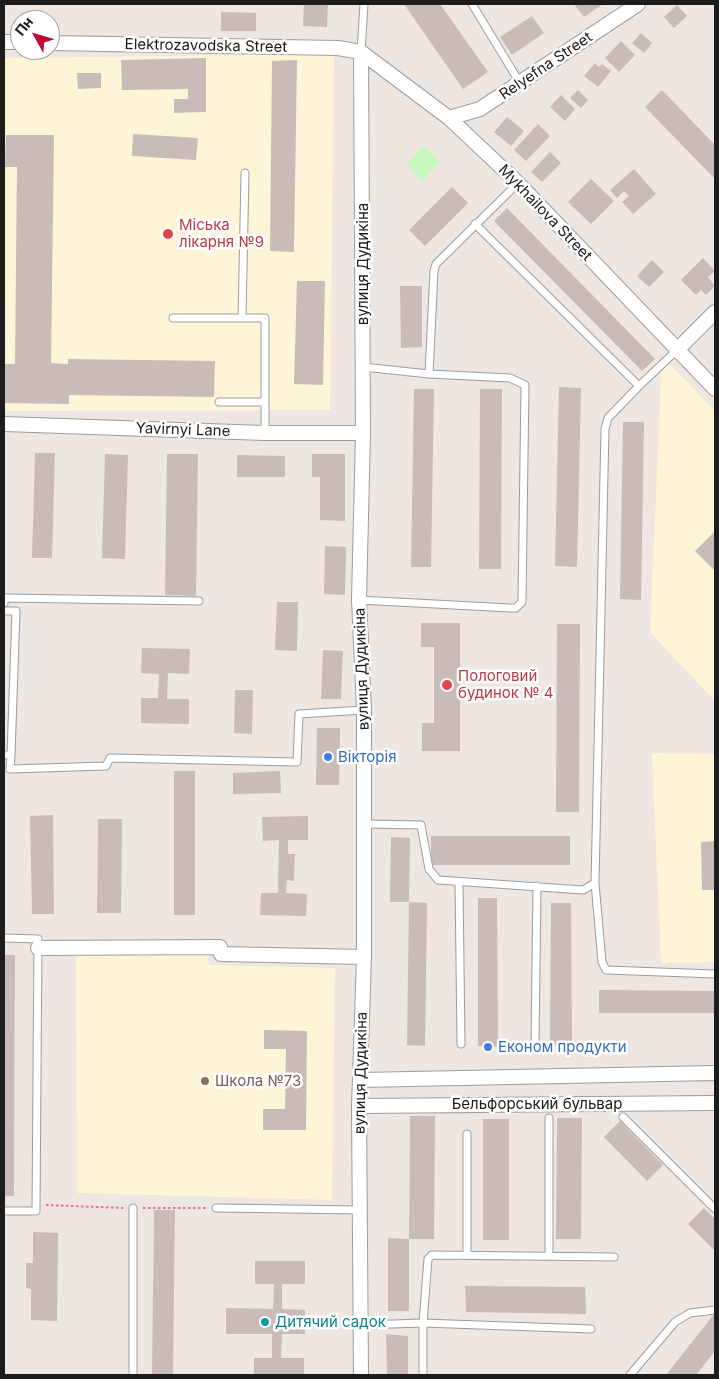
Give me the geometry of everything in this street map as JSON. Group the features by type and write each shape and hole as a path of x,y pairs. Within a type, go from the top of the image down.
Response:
{"street":[{"name":"Relyefna Street","path":"448,118 480,109 638,4"},
{"name":"Elektrozavodska Street","path":"60,43 338,48 362,52"},
{"name":"Mykhailova Street","path":"362,52 448,118 518,183 715,389"},
{"name":"вулиця Дудикіна","path":"361,1375 359,1106 364,957 364,710 360,600 363,433 362,52"},
{"path":"677,350 715,312"},
{"name":"Yavirnyi Lane","path":"4,424 264,433 363,433"},
{"path":"38,948 220,947 221,954 364,957"},
{"name":"Бельфорський бульвар","path":"360,1080 715,1073"},
{"name":"Бельфорський бульвар","path":"359,1106 715,1103"}],"lane":[{"path":"362,52 364,4"},
{"path":"472,4 520,83"},
{"path":"242,318 245,173"},
{"path":"429,374 434,271 441,258 518,183"},
{"path":"475,224 639,386"},
{"path":"173,318 265,318 264,433"},
{"path":"677,350 608,418 606,429 595,883 602,962 606,970 715,974"},
{"path":"360,600 510,608 516,608 522,602 525,386 510,378 429,374 363,367"},
{"path":"219,402 265,402"},
{"path":"4,603 4,598 199,601"},
{"path":"4,611 16,612 7,755 10,768 106,766 110,758 297,762 299,714 364,710"},
{"path":"364,824 421,825 432,874 438,880 583,890 595,883"},
{"path":"459,882 461,1044"},
{"path":"535,1045 538,886"},
{"path":"4,938 38,939 36,1211 4,1211"},
{"path":"623,1117 715,1209"},
{"path":"548,1256 549,1118"},
{"path":"467,1134 467,1254"},
{"path":"133,1208 133,1375"},
{"path":"216,1208 359,1210"},
{"path":"423,1375 423,1323 429,1257 467,1254 614,1257"},
{"path":"630,1375 675,1322 690,1313 715,1310"},
{"path":"362,1325 423,1323 591,1329"}],"shaded area":[{"name":"Міська лікарня №9","path":"334,54 330,410 4,411 4,58 10,58 10,60 60,60 60,57"},
{"path":"662,356 715,411 715,701 650,632"},
{"path":"652,753 715,754 715,962 661,963"},
{"name":"Школа №73","path":"208,952 209,965 335,968 332,1200 77,1193 76,953"}],"green space":[{"path":"424,146 440,162 422,180 406,165"}],"building":[{"path":"304,4 328,4 327,27 303,26"},
{"path":"404,4 440,4 488,72 463,89"},
{"path":"574,4 603,4 584,17"},
{"path":"677,5 687,16 674,28 664,17"},
{"path":"221,12 256,13 256,31 221,31"},
{"path":"532,16 544,33 512,55 500,37"},
{"path":"641,33 652,43 644,53 632,43"},
{"path":"621,41 635,55 619,72 605,58"},
{"path":"206,58 206,112 174,113 174,99 188,99 188,89 122,90 121,60"},
{"path":"297,60 294,252 270,251 272,61"},
{"path":"595,63 599,67 602,64 611,71 598,87 584,76"},
{"path":"77,73 101,73 101,88 78,89"},
{"path":"578,90 588,100 581,108 570,98"},
{"path":"662,90 715,145 715,179 645,107"},
{"path":"561,95 575,109 565,121 550,107"},
{"path":"507,117 524,131 511,146 494,132"},
{"path":"538,124 550,136 526,161 514,150"},
{"path":"133,134 198,138 196,160 132,156"},
{"path":"6,135 54,135 51,363 68,364 68,359 215,361 214,397 69,395 69,404 4,403 4,364 15,364 17,167 5,167"},
{"path":"550,152 561,163 542,182 531,172"},
{"path":"634,169 656,194 633,214 622,202 629,196 624,191 617,198 610,190"},
{"path":"591,179 614,201 591,224 568,202"},
{"path":"452,187 468,203 425,246 409,230"},
{"path":"507,208 655,359 642,371 494,221"},
{"path":"703,258 715,271 708,277 715,286 706,295 701,290 696,295 681,280"},
{"path":"652,260 664,272 649,287 637,276"},
{"path":"297,281 325,281 323,385 294,384"},
{"path":"400,286 422,286 422,347 401,348"},
{"path":"559,387 581,388 577,567 555,566"},
{"path":"414,389 434,389 431,567 411,567"},
{"path":"480,389 502,389 501,569 479,569"},
{"path":"623,422 644,422 641,600 620,599"},
{"path":"35,453 55,453 52,558 32,558"},
{"path":"105,454 128,455 125,559 102,558"},
{"path":"167,454 198,454 196,596 165,595"},
{"path":"312,454 345,454 345,521 320,520 320,477 312,477"},
{"path":"237,455 285,456 285,477 237,477"},
{"path":"714,532 715,534 715,571 695,551"},
{"path":"325,546 346,547 345,595 324,594"},
{"path":"277,602 298,602 297,651 275,650"},
{"name":"Пологовий будинок № 4","path":"421,623 460,623 460,751 422,751 422,723 434,723 434,647 421,647"},
{"path":"557,624 580,624 579,812 556,812"},
{"path":"142,648 190,649 189,674 168,673 167,699 189,699 189,724 141,723 141,698 158,698 159,674 141,673"},
{"path":"323,650 343,651 341,699 321,699"},
{"path":"235,690 253,690 252,734 234,733"},
{"name":"Вікторія","path":"317,728 340,728 339,785 316,785"},
{"path":"174,771 195,771 195,915 174,915"},
{"path":"280,771 281,793 233,794 233,773"},
{"path":"53,815 54,914 32,914 30,816"},
{"path":"308,816 308,840 288,840 288,854 295,854 294,881 287,880 286,893 307,894 306,916 260,915 261,893 278,893 279,840 263,841 262,817"},
{"path":"98,819 122,819 121,913 97,913"},
{"path":"431,836 570,836 570,865 431,865"},
{"path":"391,837 410,838 409,902 390,902"},
{"path":"715,841 715,890 702,890 701,842"},
{"path":"478,898 497,898 498,1047 478,1046"},
{"path":"409,902 427,903 425,1046 407,1045"},
{"path":"551,903 571,903 572,1045 550,1046"},
{"path":"4,955 15,955 14,1196 4,1196"},
{"path":"599,990 715,991 715,1013 599,1013"},
{"path":"264,1030 307,1031 306,1130 263,1130 263,1109 285,1109 286,1049 264,1049"},
{"path":"410,1116 435,1116 434,1239 409,1239"},
{"path":"557,1118 582,1118 581,1239 556,1239"},
{"path":"483,1119 509,1119 509,1240 483,1240"},
{"path":"620,1121 663,1165 647,1181 604,1137"},
{"path":"704,1208 715,1219 715,1251 688,1224"},
{"path":"154,1210 175,1210 173,1375 152,1375"},
{"path":"33,1232 58,1233 57,1321 31,1320 31,1289 26,1288 26,1263 33,1263"},
{"path":"388,1238 409,1239 409,1311 388,1311"},
{"name":"Дитячий садок","path":"255,1261 305,1261 305,1284 282,1284 282,1309 305,1310 305,1334 282,1334 281,1358 304,1358 304,1375 254,1375 254,1358 272,1358 272,1334 226,1334 226,1308 273,1309 274,1284 255,1284"},
{"path":"465,1286 585,1287 586,1314 466,1312"},
{"path":"715,1313 715,1351 696,1375 666,1375"},
{"path":"386,1334 408,1336 408,1375 387,1375"}],"place":[{"name":"Міська лікарня №9","path":"168,234"},
{"name":"Пологовий будинок № 4","path":"447,685"},
{"name":"Вікторія","path":"328,757"},
{"name":"Економ продукти","path":"488,1047"},
{"name":"Школа №73","path":"205,1081"},
{"name":"Дитячий садок","path":"265,1322"}]}
